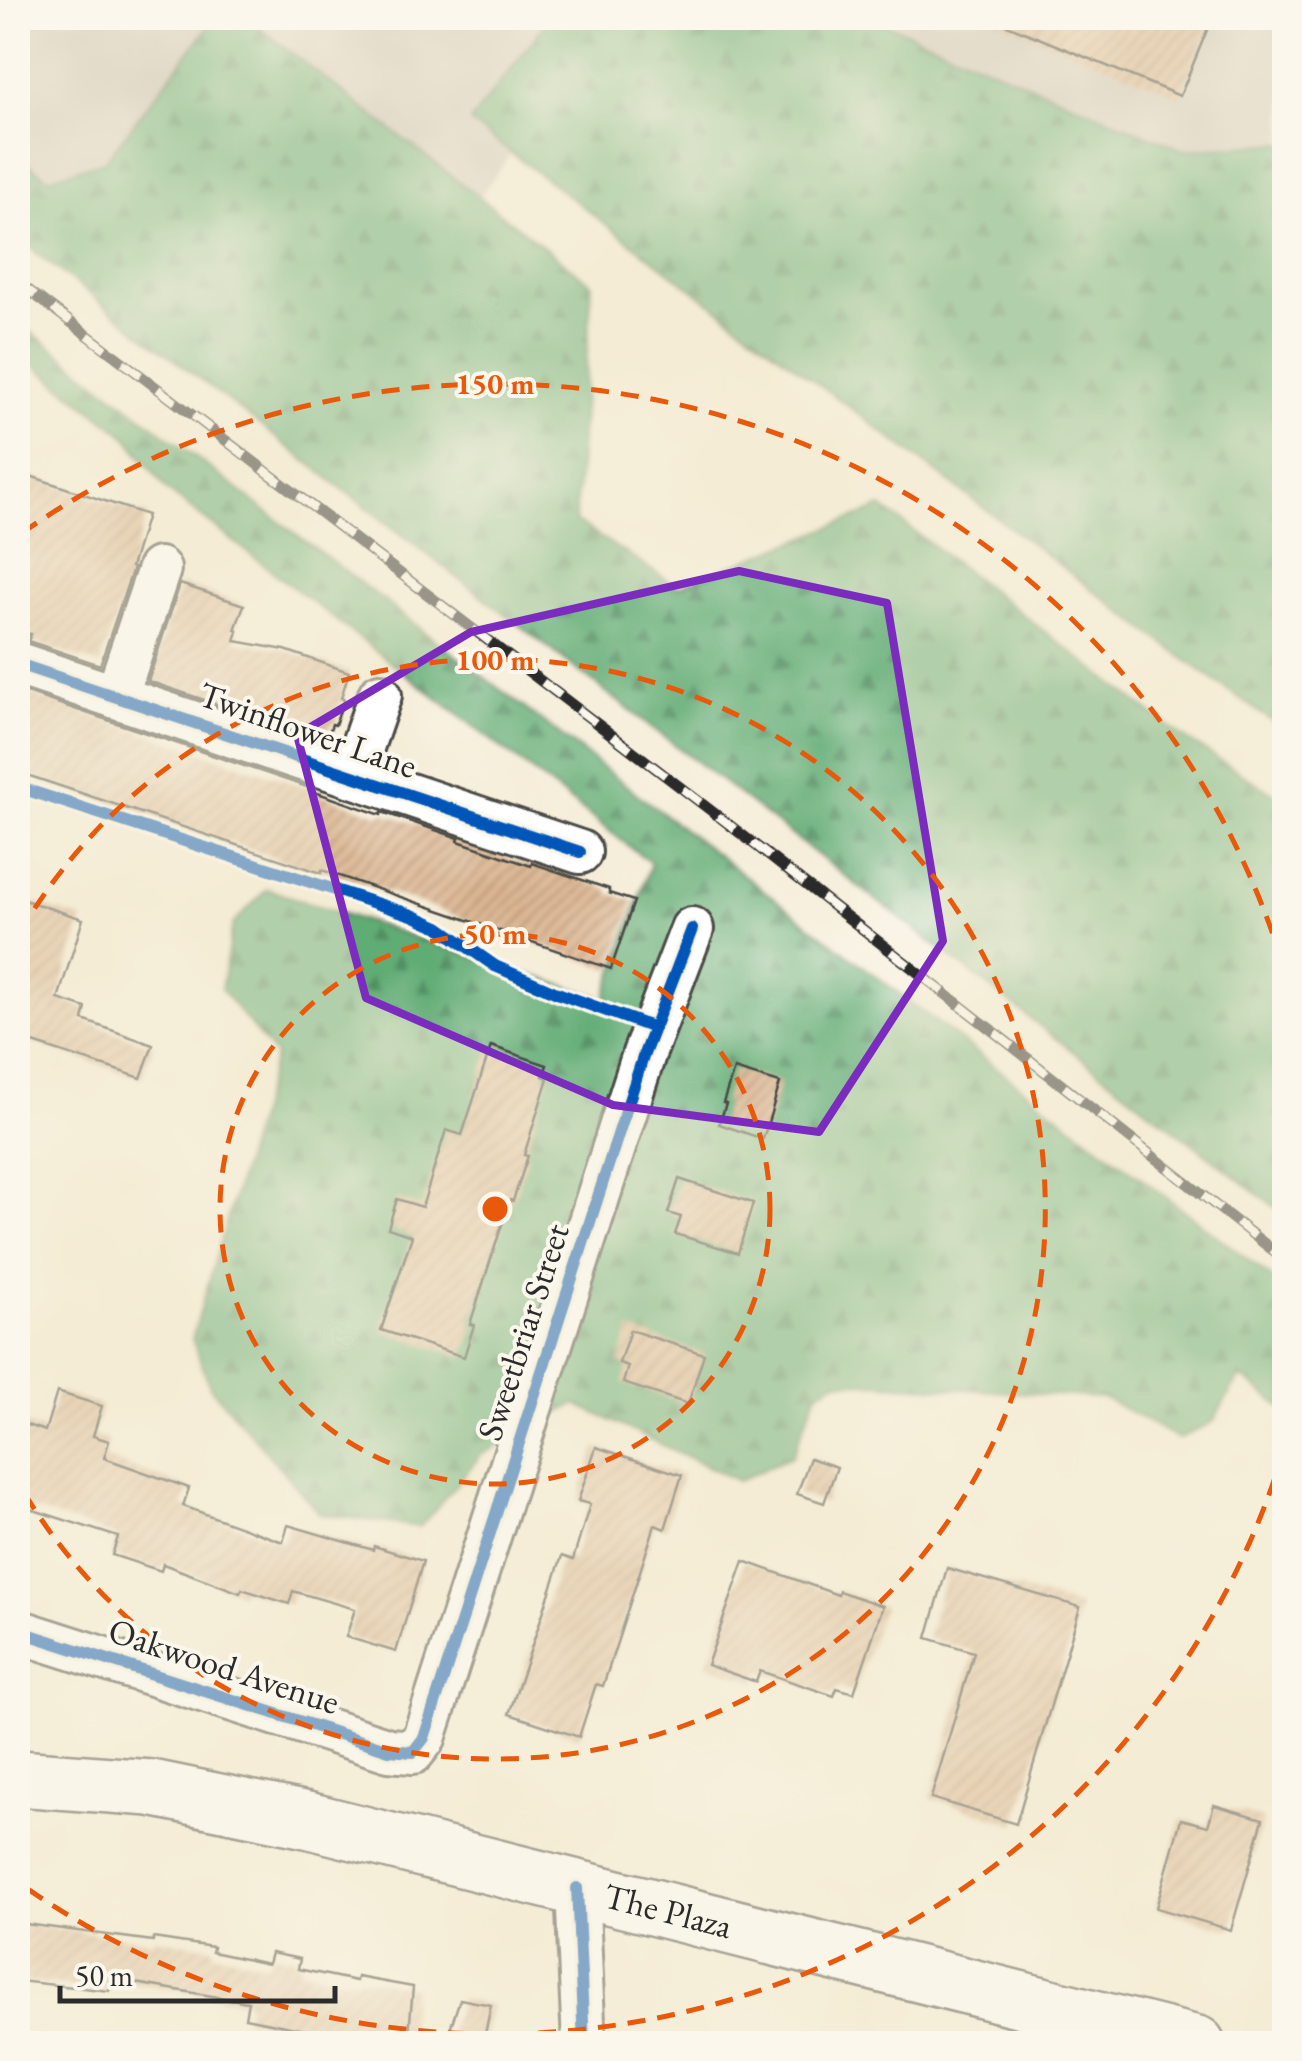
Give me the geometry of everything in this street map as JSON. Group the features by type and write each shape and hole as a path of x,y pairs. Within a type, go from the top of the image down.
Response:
{"main road":[{"name":"The Plaza","path":"18,1778 151,1788 307,1820 1197,2044"}],"street":[{"path":"116,697 159,568"},
{"name":"Twinflower Lane","path":"18,664 580,852"},
{"path":"352,776 380,695"},
{"name":"Sweetbriar Street","path":"413,1752 424,1738 644,1054 692,930"},
{"name":"Oakwood Avenue","path":"18,1631 382,1748 413,1752"},
{"path":"577,1888 584,2044"}],"highlighted area":[{"path":"739,571 887,603 943,941 819,1132 613,1105 366,998 297,735 471,632"}],"shaded area":[{"path":"18,18 610,18 300,443 18,231"},
{"path":"856,18 1284,18 1284,225"}],"green space":[{"path":"215,18 246,18 592,284 575,521 678,587 882,507 1181,736 1284,800 1284,1214 18,239 18,157 48,178 105,161"},
{"path":"550,18 873,18 1183,150 1284,143 1284,730 470,122"},
{"path":"18,322 1284,1287 1284,1409 1240,1376 1213,1422 1179,1439 1104,1398 837,1381 817,1393 792,1456 738,1481 576,1404 481,1455 420,1527 320,1514 210,1387 192,1339 275,1056 221,989 233,924 267,889 605,999 651,863 167,490 126,436 18,353"}],"building":[{"path":"990,18 1212,18 1180,96"},
{"path":"18,472 147,515 100,665 28,641 31,634 18,632"},
{"path":"180,584 244,605 235,641 285,650 349,672 341,698 344,699 326,741 148,681"},
{"path":"18,690 381,815 382,812 459,838 458,841 531,866 532,863 609,889 609,893 634,901 611,969 18,772"},
{"path":"18,898 83,919 58,999 86,1008 83,1020 153,1045 141,1078 18,1038"},
{"path":"491,1046 547,1065 543,1076 548,1078 524,1155 528,1156 470,1324 474,1325 464,1357 381,1330 412,1236 388,1228 397,1199 422,1207 446,1130 462,1135"},
{"path":"734,1069 780,1083 763,1139 719,1124"},
{"path":"679,1179 753,1203 738,1253 675,1234 681,1217 668,1213"},
{"path":"630,1330 704,1354 688,1404 623,1383 628,1366 619,1363"},
{"path":"57,1392 102,1406 93,1436 109,1441 104,1458 189,1488 183,1506 283,1542 288,1525 423,1561 396,1652 346,1637 355,1609 293,1591 289,1604 242,1589 240,1593 163,1564 161,1571 112,1555 118,1537 18,1505 18,1422 45,1431"},
{"path":"596,1447 682,1475 665,1529 655,1525 603,1686 596,1684 579,1737 509,1714 562,1556 573,1560 590,1504 578,1501"},
{"path":"810,1458 837,1467 824,1503 797,1494"},
{"path":"744,1561 838,1595 839,1591 883,1606 854,1693 837,1688 834,1696 760,1671 756,1682 707,1665"},
{"path":"947,1568 1080,1607 1016,1824 931,1798 974,1652 927,1638"},
{"path":"1214,1805 1263,1819 1231,1930 1156,1908 1181,1819 1208,1826"},
{"path":"18,1923 213,1947 212,1952 268,1964 271,1953 300,1959 298,1969 413,1987 408,2044 334,2044 335,2036 245,2018 248,2002 111,1979 109,1991 18,1981"},
{"path":"460,1999 491,2005 483,2044 445,2044"}],"railway":[{"path":"18,282 722,819 1284,1259"}],"cycle path":[{"path":"18,664 580,852"},
{"path":"18,787 412,915 439,927 495,966 654,1028"},
{"path":"18,1631 389,1750 413,1752 424,1738 644,1054 692,929"},
{"path":"577,1888 584,2044"}]}
